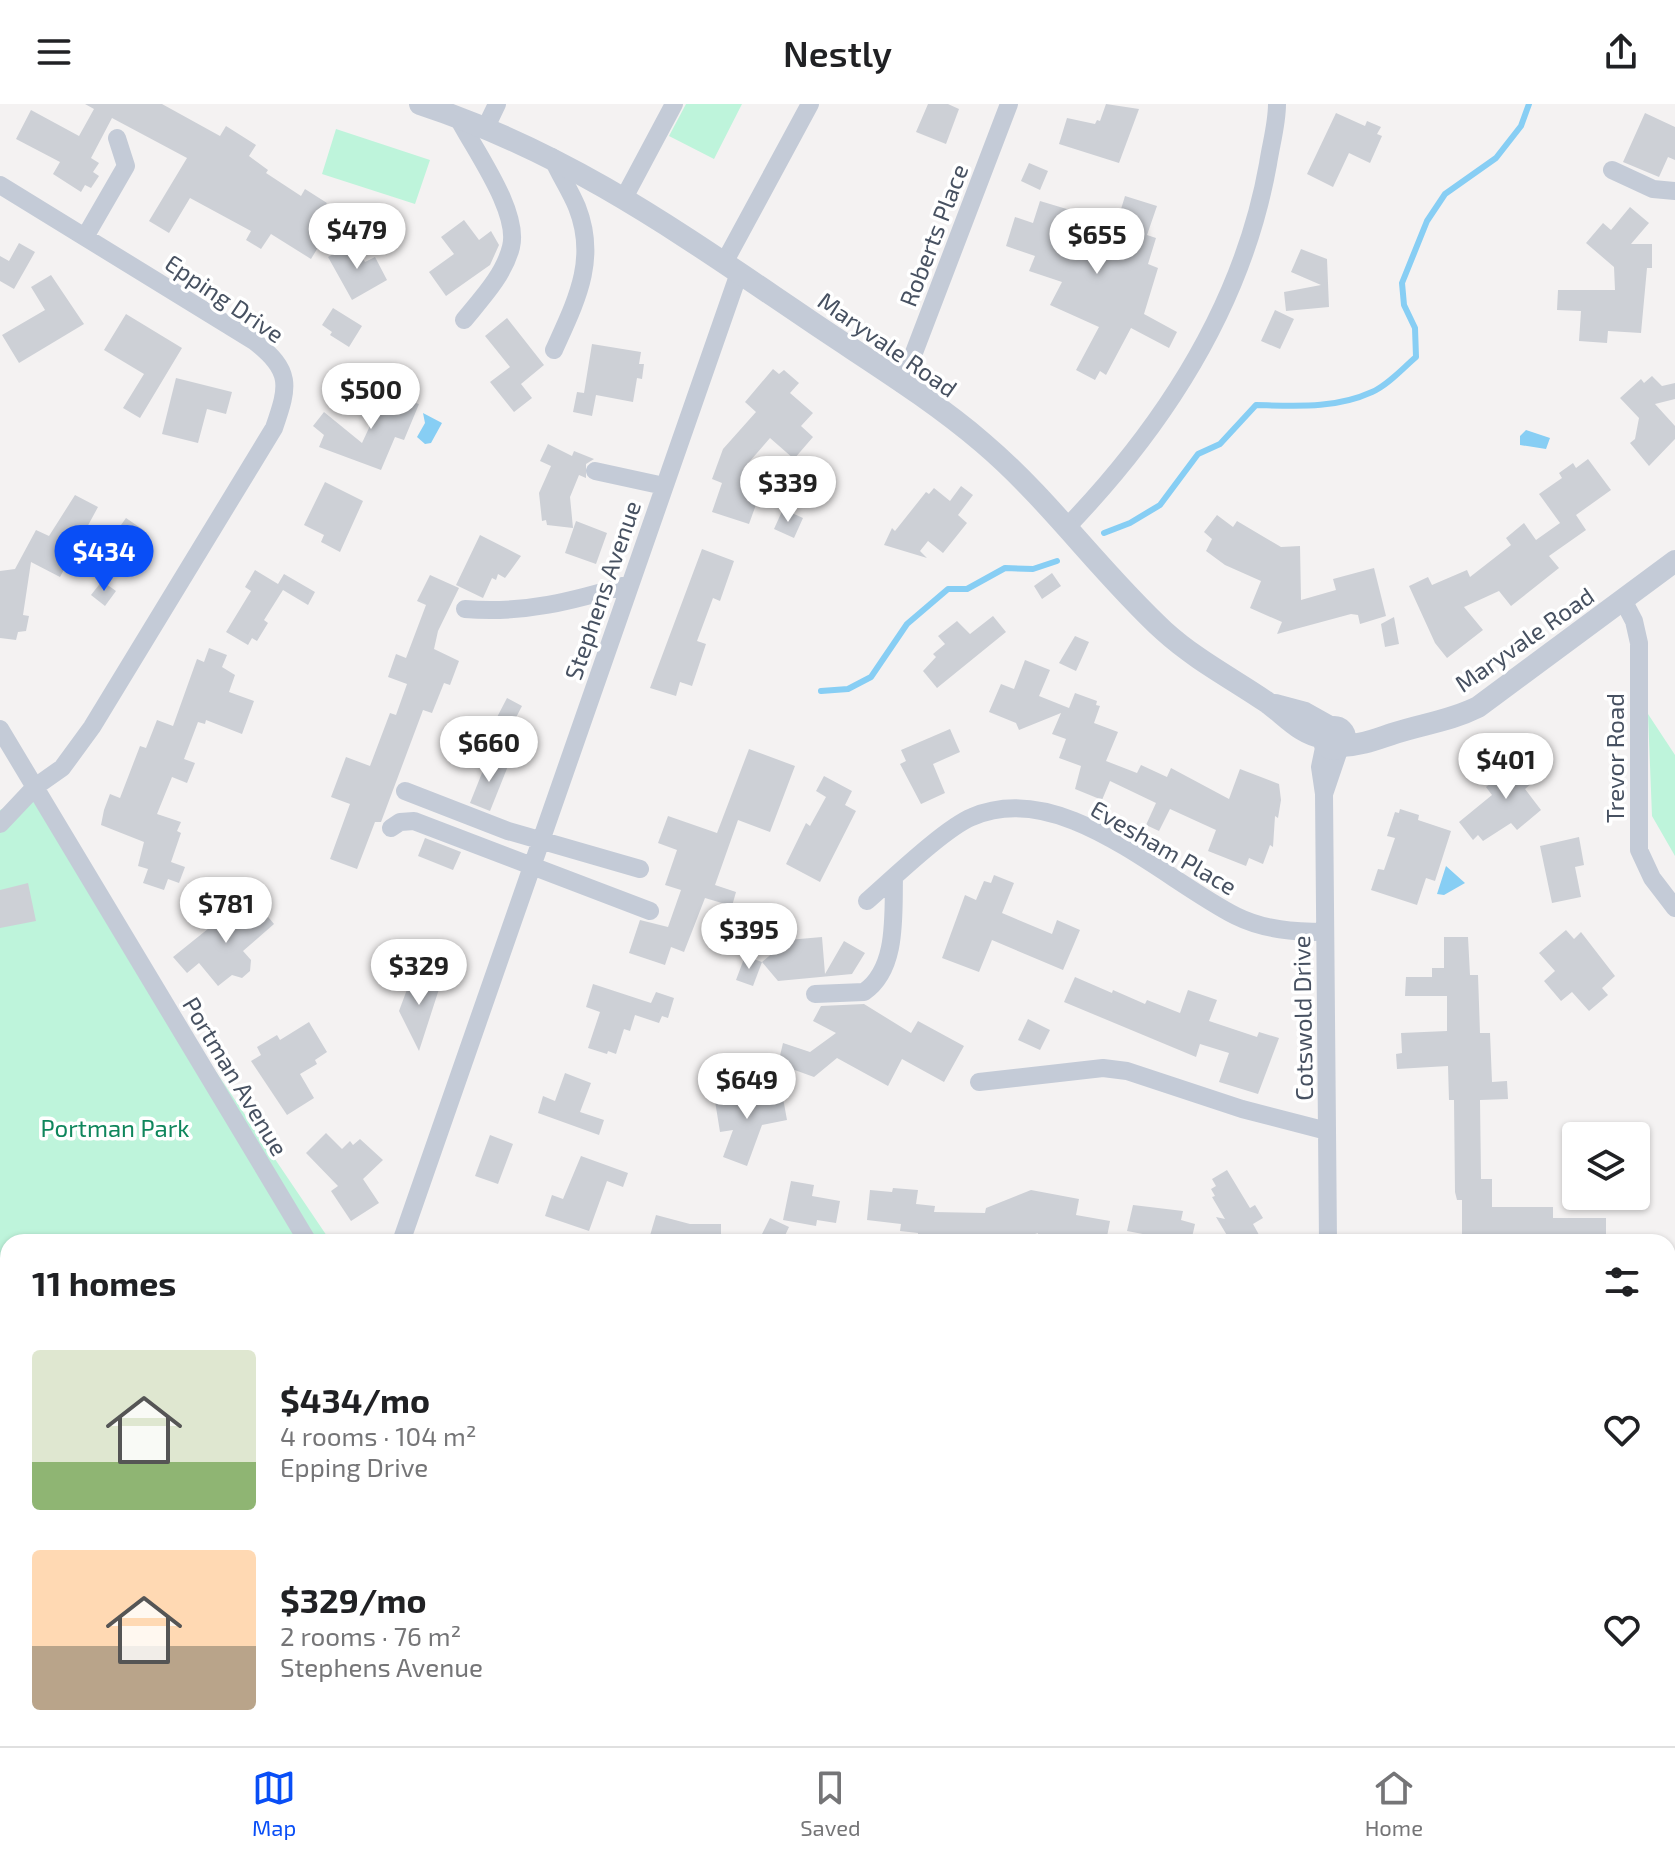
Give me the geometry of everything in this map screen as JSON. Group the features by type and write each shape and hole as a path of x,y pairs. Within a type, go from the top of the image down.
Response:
{"street":[{"name":"Maryvale Road","path":"420,104 486,127 552,157 625,196 902,384 982,442 1067,527 1161,629 1193,656 1270,704 1305,713 1334,738 1364,729 1390,734 1447,721 1478,707 1675,561"},
{"path":"486,127 497,104"},
{"path":"625,196 674,104"},
{"name":"Stephens Avenue","path":"404,1234 664,486 731,268 810,104"},
{"name":"Roberts Place","path":"902,384 1009,104"},
{"path":"1067,527 1143,439 1204,348 1258,217 1277,104"},
{"path":"457,116 506,206 513,238 495,281 464,320"},
{"path":"85,237 126,166 117,138"},
{"path":"552,157 584,227 587,258 578,300 554,350"},
{"path":"1612,170 1653,189 1675,191"},
{"name":"Epping Drive","path":"0,185 254,341 274,357 286,378 285,398 274,428 92,727 62,768 35,787 0,824"},
{"path":"595,471 664,486"},
{"path":"465,609 492,611 554,606 629,584"},
{"name":"Trevor Road","path":"1623,600 1634,621 1639,643 1639,850 1652,878 1675,908"},
{"name":"Portman Avenue","path":"0,729 303,1234"},
{"name":"Cotswold Drive","path":"1328,1234 1324,794 1320,767 1334,738"},
{"path":"405,791 508,831 640,869"},
{"name":"Evesham Place","path":"867,901 968,818 999,806 1024,807 1076,823 1125,847 1237,917 1285,931 1325,932"},
{"path":"391,828 400,822 414,821 530,868 650,911"},
{"path":"815,994 864,992 880,976 890,945 894,877"},
{"path":"979,1082 1103,1068 1127,1071 1242,1109 1327,1131"}],"green space":[{"path":"686,104 742,104 714,159 669,136"},
{"path":"336,129 430,160 415,204 322,174"},
{"path":"1648,714 1675,755 1675,856 1652,816"},
{"name":"Portman Park","path":"29,795 326,1234 0,1234 0,810"}],"water":[{"path":"423,413 442,423 431,443 425,444 417,437 425,423"},
{"path":"1526,430 1550,438 1546,449 1520,445 1520,436"},
{"path":"1446,866 1465,883 1444,895 1437,894"}],"building":[{"path":"85,104 162,104 220,136 226,126 256,145 249,156 268,170 266,173 301,196 305,189 327,203 321,212 334,221 311,259 271,234 261,249 246,240 251,231 190,198 169,233 149,221 187,158 112,118 91,158 99,163 93,172 99,176 91,188 85,185 81,192 53,174 60,162 16,139 31,110 79,136 94,109"},
{"path":"928,104 948,104 959,109 946,144 916,132"},
{"path":"1106,104 1139,109 1119,163 1059,144 1067,118 1095,124 1097,120 1100,121"},
{"path":"1336,113 1365,126 1367,121 1381,127 1377,134 1382,136 1370,163 1349,153 1333,187 1307,174"},
{"path":"1645,113 1675,127 1675,160 1668,157 1659,177 1623,162"},
{"path":"1029,163 1048,171 1040,190 1021,181"},
{"path":"1125,196 1157,206 1147,235 1156,238 1148,264 1158,268 1144,314 1177,332 1169,348 1131,328 1106,375 1100,371 1095,380 1076,370 1099,327 1050,305 1062,282 1029,271 1035,256 1006,246 1015,217 1033,223 1040,201 1070,210 1064,229 1111,242"},
{"path":"1630,207 1649,223 1631,244 1652,244 1652,268 1647,268 1641,333 1608,331 1607,343 1579,341 1581,311 1557,310 1558,290 1615,290 1614,267 1586,243 1603,223 1611,230"},
{"path":"464,220 479,240 491,231 499,245 490,265 446,296 429,272 454,254 441,237"},
{"path":"354,242 365,262 375,257 387,280 352,300 328,257"},
{"path":"19,243 35,252 14,289 0,281 0,256 9,261"},
{"path":"1301,249 1327,259 1329,307 1286,311 1284,292 1321,285 1291,272"},
{"path":"51,275 84,324 19,363 2,335 45,310 31,287"},
{"path":"333,308 362,326 349,347 330,335 332,332 322,325"},
{"path":"1275,310 1294,319 1280,349 1261,341"},
{"path":"126,314 182,348 140,418 123,408 144,374 104,350"},
{"path":"507,318 544,365 521,384 532,398 514,412 490,382 510,367 485,336"},
{"path":"592,344 641,352 639,364 644,364 642,379 637,378 633,402 596,395 592,416 573,412 577,392 584,393"},
{"path":"773,369 779,374 784,370 799,383 790,393 813,413 801,426 813,437 794,459 770,438 743,469 766,477 749,524 712,512 722,483 712,479 723,449 756,412 745,402"},
{"path":"1652,376 1662,386 1675,383 1675,399 1655,404 1675,426 1675,439 1649,466 1630,443 1635,439 1639,418 1620,398 1641,379 1644,383"},
{"path":"176,378 232,392 226,414 207,409 198,443 162,434"},
{"path":"388,387 412,397 410,401 419,404 404,440 395,437 381,470 319,447 324,435 313,426 324,412 362,443"},
{"path":"548,444 572,456 574,451 594,459 586,464 586,478 579,475 570,497 573,528 547,525 546,520 542,521 539,493 551,466 540,461"},
{"path":"1588,459 1611,490 1576,515 1586,530 1549,556 1559,568 1511,606 1499,591 1464,607 1483,630 1447,658 1435,643 1409,586 1428,577 1432,585 1467,570 1470,577 1511,545 1506,538 1524,523 1536,540 1560,523 1539,494 1562,478 1559,473 1573,463 1576,468"},
{"path":"325,482 363,501 340,552 321,542 324,535 304,525"},
{"path":"961,486 973,495 958,515 967,523 943,553 928,541 920,551 927,558 884,545 892,528 895,531 926,492 929,494 934,488 950,501"},
{"path":"75,495 98,507 60,577 31,562 23,615 29,616 26,631 18,632 16,640 0,638 0,571 15,569 36,530 49,536"},
{"path":"783,509 803,518 794,538 774,529"},
{"path":"1217,515 1233,527 1237,521 1281,547 1300,546 1301,600 1336,590 1333,579 1374,568 1386,616 1360,624 1358,615 1351,614 1277,634 1282,622 1250,608 1261,581 1225,565 1206,551 1212,539 1204,532"},
{"path":"126,518 145,531 136,545 116,532"},
{"path":"576,521 607,533 596,564 565,553"},
{"path":"480,535 521,556 505,578 498,574 496,580 492,578 483,598 456,585"},
{"path":"702,549 734,561 720,601 713,598 697,641 706,644 692,686 680,682 676,696 650,688"},
{"path":"255,570 278,584 284,574 315,592 308,605 283,590 264,620 268,623 257,641 252,638 248,645 226,632 251,591 245,587"},
{"path":"1052,573 1061,586 1042,599 1034,586"},
{"path":"430,575 459,588 438,631 434,649 459,661 450,685 444,683 432,713 423,710 381,822 375,822 357,869 330,859 350,804 331,797 346,757 370,766 390,713 396,715 407,684 388,677 396,654 406,658 426,605 417,601"},
{"path":"102,581 116,591 105,606 91,595"},
{"path":"993,616 1006,632 937,688 923,671 936,657 933,654 945,644 938,636 957,621 970,634"},
{"path":"1394,617 1399,644 1385,647 1381,624"},
{"path":"1075,636 1089,642 1076,671 1059,663"},
{"path":"209,648 227,655 222,667 235,675 229,692 254,701 242,734 206,720 205,724 198,722 184,759 195,763 187,783 172,777 157,814 181,822 177,831 181,833 171,862 185,867 179,883 168,879 164,890 143,883 148,869 138,866 144,842 101,825 110,794 120,798 140,746 146,748 157,720 173,726 197,659 204,662"},
{"path":"1025,660 1050,670 1039,696 1069,708 1075,693 1097,701 1096,705 1100,706 1094,723 1118,732 1106,761 1137,773 1141,765 1167,777 1171,768 1229,799 1240,769 1279,784 1281,800 1278,818 1275,816 1273,847 1270,845 1263,864 1249,858 1246,866 1208,851 1216,830 1170,809 1159,831 1146,825 1156,803 1110,781 1102,800 1075,789 1081,766 1059,758 1066,739 1052,734 1061,713 1019,730 1016,723 989,712 1001,684 1014,689"},
{"path":"507,698 522,706 509,731 494,723"},
{"path":"950,729 960,752 933,764 945,793 921,804 900,764 906,761 901,750"},
{"path":"749,749 795,766 770,832 738,820 715,885 736,892 732,906 705,898 684,952 671,947 665,965 629,953 640,920 668,927 681,890 665,885 677,850 658,843 668,816 717,833"},
{"path":"1529,753 1545,772 1525,789 1541,810 1517,830 1511,823 1483,841 1478,835 1473,840 1459,822 1492,795 1486,787"},
{"path":"488,758 508,766 490,811 470,803"},
{"path":"824,776 852,791 845,805 856,811 820,882 786,864 806,823 810,826 826,797 816,791"},
{"path":"1400,809 1419,815 1418,820 1451,831 1435,881 1426,878 1417,905 1371,890 1378,869 1384,870 1395,838 1387,836 1395,812 1399,813"},
{"path":"1579,837 1584,865 1575,867 1581,897 1552,903 1540,846"},
{"path":"425,838 461,852 453,870 418,856"},
{"path":"994,875 1014,883 1002,913 1052,934 1057,920 1080,930 1063,970 992,940 979,972 942,958 965,895 976,900 984,881 991,883"},
{"path":"28,883 36,921 0,928 0,890"},
{"path":"254,900 274,924 243,951 251,960 250,971 242,978 232,975 218,986 199,963 187,973 173,957 224,916 228,921"},
{"path":"1566,930 1574,939 1581,932 1615,976 1602,988 1608,995 1589,1011 1572,992 1561,1001 1544,981 1555,971 1539,953"},
{"path":"822,937 825,974 844,941 865,953 852,974 778,981 762,962 788,940"},
{"path":"1444,937 1468,937 1470,975 1478,975 1480,1033 1490,1033 1492,1082 1507,1081 1508,1099 1480,1100 1481,1179 1492,1179 1492,1207 1553,1207 1553,1218 1606,1218 1606,1234 1462,1234 1462,1200 1457,1200 1455,1192 1454,1100 1449,1100 1448,1066 1397,1069 1396,1054 1402,1053 1401,1033 1447,1031 1447,996 1405,996 1406,977 1432,977 1432,968 1444,968"},
{"path":"745,956 762,962 753,986 736,980"},
{"path":"412,976 440,986 419,1051 399,1011"},
{"path":"1075,977 1112,993 1113,990 1145,1004 1147,1000 1180,1013 1188,990 1217,1000 1209,1021 1257,1037 1259,1032 1279,1038 1258,1094 1219,1082 1229,1053 1200,1044 1196,1057 1064,1002"},
{"path":"593,984 651,1003 656,992 674,998 668,1018 662,1016 659,1023 635,1015 630,1031 624,1029 616,1054 588,1048 600,1012 586,1007"},
{"path":"864,1004 911,1033 918,1021 964,1046 944,1082 902,1059 888,1086 837,1058 814,1077 778,1064 783,1043 810,1052 836,1033 813,1021 821,1006"},
{"path":"1028,1019 1050,1030 1040,1050 1018,1040"},
{"path":"309,1022 327,1052 315,1060 317,1064 300,1074 314,1098 287,1115 251,1061 261,1055 257,1047 277,1035 280,1040"},
{"path":"565,1073 591,1083 580,1112 604,1120 599,1135 538,1113 543,1096 555,1101"},
{"path":"772,1090 773,1099 783,1098 787,1120 762,1125 747,1166 723,1157 733,1130 720,1132 715,1101"},
{"path":"326,1133 342,1149 350,1141 353,1145 360,1139 383,1160 363,1179 379,1203 351,1221 331,1191 338,1186 306,1153"},
{"path":"490,1135 513,1144 498,1184 475,1176"},
{"path":"581,1156 628,1173 623,1187 607,1181 589,1231 545,1216 552,1195 563,1199"},
{"path":"1227,1170 1250,1208 1255,1205 1263,1218 1253,1224 1259,1234 1226,1234 1216,1217 1225,1219 1212,1197 1215,1196 1211,1189 1216,1186 1212,1179"},
{"path":"791,1181 814,1185 812,1196 840,1201 836,1223 817,1220 816,1226 783,1220"},
{"path":"893,1188 918,1190 916,1204 935,1206 934,1212 985,1213 986,1208 1031,1190 1079,1199 1076,1215 1110,1221 1108,1234 918,1234 900,1231 901,1224 867,1220 870,1190 892,1192"},
{"path":"1133,1205 1183,1211 1181,1220 1195,1224 1193,1234 1127,1231"},
{"path":"656,1215 690,1224 721,1224 721,1234 650,1234"},
{"path":"770,1218 789,1227 786,1234 762,1234"}],"waterway":[{"path":"1104,533 1130,523 1160,505 1198,454 1220,444 1256,405 1315,405 1358,397 1384,385 1416,357 1415,328 1404,305 1402,283 1427,221 1445,194 1496,158 1521,126 1529,104"},
{"path":"821,691 848,689 871,677 907,624 948,589 967,589 1005,568 1033,569 1057,561"}]}
